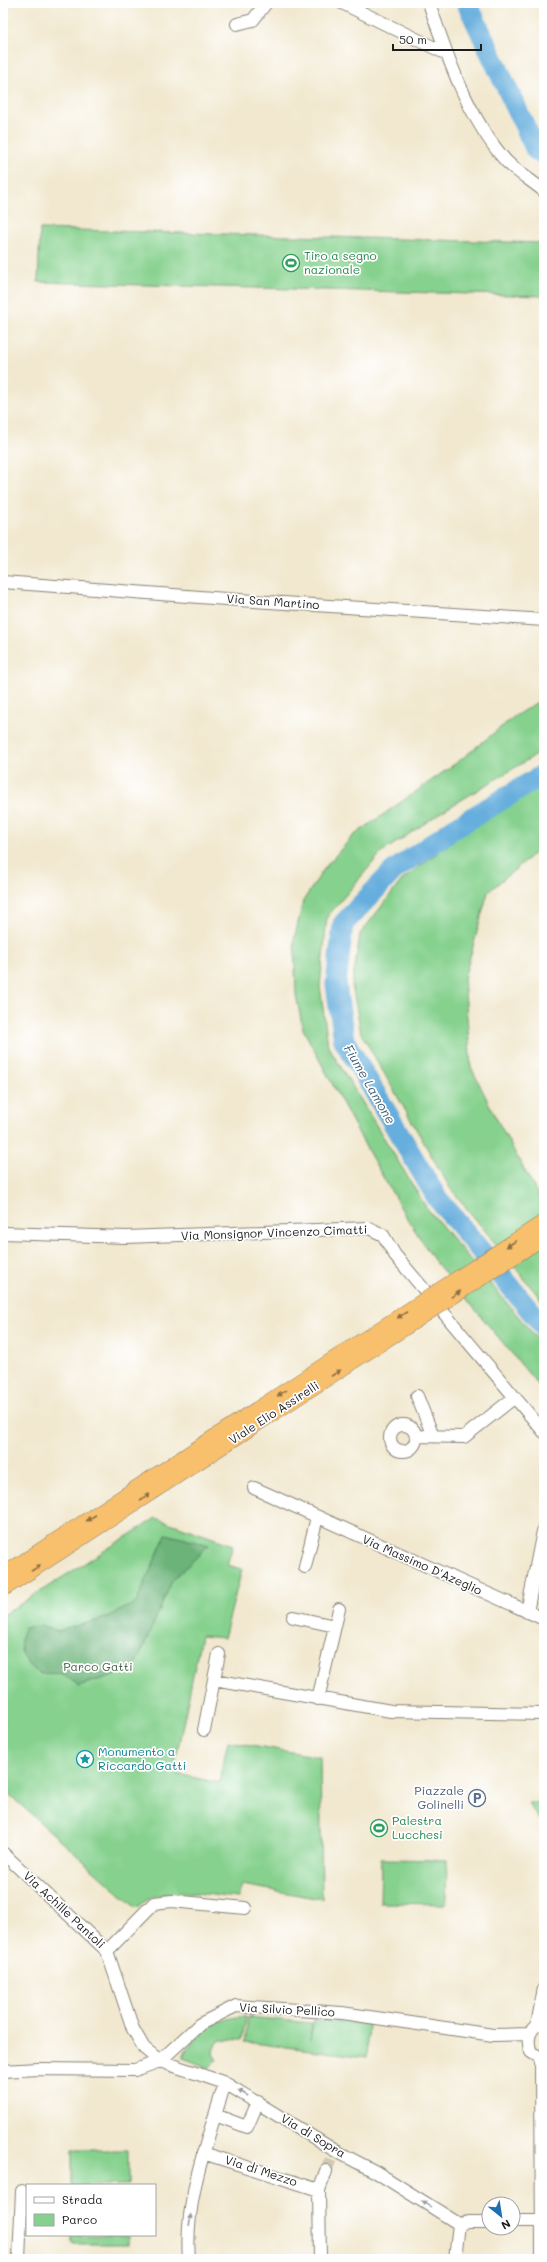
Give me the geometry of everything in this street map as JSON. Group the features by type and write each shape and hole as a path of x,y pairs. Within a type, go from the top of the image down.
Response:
{"main road":[{"name":"Viale Elio Assirelli","path":"3,1575 544,1222"},
{"name":"Viale Elio Assirelli","path":"3,1589 544,1237"}],"street":[{"path":"236,24 253,20 266,3"},
{"path":"342,3 447,54"},
{"path":"429,3 447,54 475,116 506,161 544,191"},
{"name":"Via San Martino","path":"3,582 239,600 544,620"},
{"name":"Via Monsignor Vincenzo Cimatti","path":"3,1232 126,1237 369,1228 383,1235 395,1255 544,1432"},
{"path":"417,1396 433,1436"},
{"path":"416,1436 464,1437 515,1397"},
{"name":"Via Massimo D'Azeglio","path":"254,1488 544,1619"},
{"path":"305,1567 318,1517"},
{"path":"527,1612 543,1531"},
{"path":"318,1699 339,1610"},
{"path":"294,1618 335,1626"},
{"path":"204,1730 219,1654"},
{"path":"214,1680 391,1711 544,1714"},
{"name":"Via Achille Pantoli","path":"3,1853 107,1950 133,2029 144,2048 160,2061"},
{"name":"Via Achille Pantoli","path":"107,1950 154,1903 172,1901 245,1908"},
{"path":"542,2259 542,2060 531,2052 529,2047 537,2027 544,1988"},
{"name":"Via Silvio Pellico","path":"3,2071 38,2069 135,2070 160,2061 200,2024 236,2006 342,2013 493,2035 529,2047"},
{"name":"Via Silvio Pellico","path":"493,2035 537,2027"},
{"name":"Via di Sopra","path":"160,2061 225,2083 258,2102 333,2153 376,2172 460,2224"},
{"path":"189,2259 187,2239 197,2175 225,2083"},
{"path":"215,2114 247,2127 258,2102"},
{"name":"Via di Mezzo","path":"203,2153 319,2190"},
{"path":"320,2259 319,2190 326,2171"},
{"path":"19,2259 22,2191"},
{"path":"521,2221 542,2221"},
{"path":"455,2259 460,2224 468,2222 481,2222"}],"green space":[{"name":"Tiro a segno nazionale","path":"40,229 544,243 544,296 38,282"},
{"path":"544,698 544,750 443,811 381,853 327,917 320,986 328,1046 426,1207 544,1347 544,1392 434,1260 405,1215 368,1151 303,1029 296,995 294,940 303,901 326,866 353,836 459,761 515,716"},
{"path":"544,785 544,848 537,851 488,892 464,979 471,1067 495,1116 544,1206 544,1303 450,1188 361,1033 352,985 360,934 402,880 459,836"},
{"name":"Parco Gatti","path":"156,1518 233,1545 227,1565 242,1569 224,1638 201,1636 173,1773 219,1783 228,1741 320,1757 322,1899 242,1885 238,1898 198,1893 171,1893 159,1895 147,1900 136,1908 3,1789 3,1615"},
{"path":"166,1534 209,1545 172,1581 134,1669 78,1686 74,1681 65,1675 56,1673 39,1674 28,1664 22,1654 21,1648 24,1628 41,1625 58,1631 102,1619 136,1603"},
{"path":"528,1803 544,1803 544,1820 539,1820"},
{"path":"381,1859 447,1860 446,1904 380,1903"},
{"path":"246,2017 242,2040 220,2039 214,2048 213,2054 217,2060 209,2068 183,2058 192,2042 208,2028 227,2019"},
{"path":"248,2017 312,2023 310,2040 314,2020 369,2024 367,2057 245,2042"},
{"path":"72,2150 128,2150 128,2184 72,2184"},
{"path":"72,2236 128,2236 128,2244 72,2244"}],"waterway":[{"path":"467,3 536,150 544,154"},
{"name":"Fiume Lamone","path":"544,774 453,829 393,871 343,924 336,984 344,1040 437,1198 544,1327"}],"tunnel":[{"path":"326,2171 332,2156"}],"place":[{"name":"Tiro a segno nazionale","path":"291,263"},
{"name":"Monumento a Riccardo Gatti","path":"85,1759"},
{"name":"Piazzale Golinelli","path":"477,1798"},
{"name":"Palestra Lucchesi","path":"379,1828"}]}
